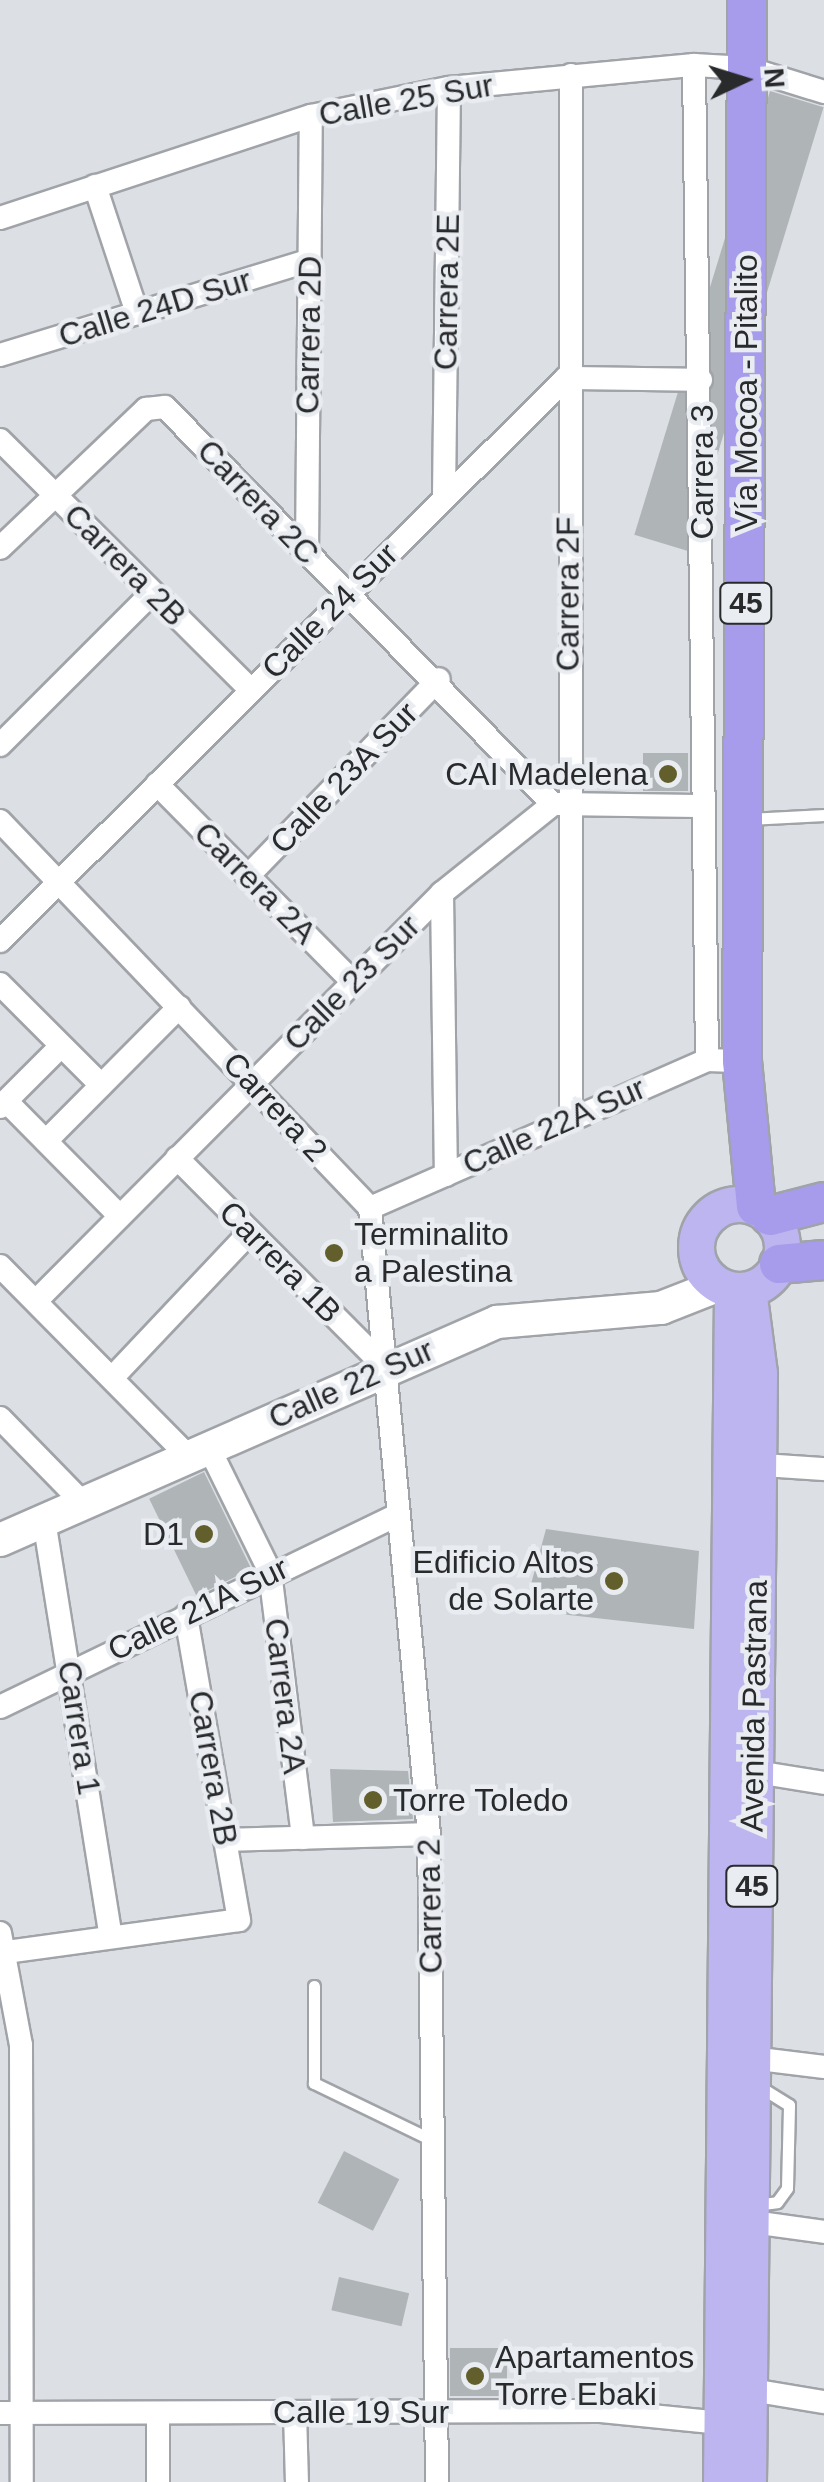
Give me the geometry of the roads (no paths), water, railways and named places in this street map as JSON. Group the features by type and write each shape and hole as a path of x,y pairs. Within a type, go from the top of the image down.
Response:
{"highway":[{"name":"Vía Mocoa - Pitalito","path":"748,0 745,820 724,1060 745,1138 753,1208"},
{"path":"753,1208 824,1202"},
{"path":"779,1264 824,1260"}],"main road":[{"path":"725,1285 779,1264 782,1238 753,1208"},
{"name":"Avenida Pastrana","path":"748,2482 735,2388 741,2215 738,1768 743,1464 725,1285 698,1229 753,1208"},
{"name":"Calle 22 Sur","path":"0,1540 383,1365 497,1322 661,1308 725,1285"},
{"name":"Avenida Pastrana","path":"722,2482 721,2423 735,2388"}],"street":[{"name":"Calle 25 Sur","path":"0,218 311,116 448,88 694,64 747,68 824,92"},
{"name":"Carrera 3","path":"694,64 702,380 704,806 724,1060"},
{"name":"Carrera 2F","path":"571,75 561,805 571,1114"},
{"name":"Carrera 2E","path":"444,496 448,88"},
{"name":"Carrera 2D","path":"307,553 311,116"},
{"path":"95,186 137,313"},
{"name":"Calle 24D Sur","path":"0,355 310,260"},
{"path":"566,378 702,380"},
{"name":"Calle 24 Sur","path":"0,941 566,378"},
{"name":"Carrera 2C","path":"58,498 146,408 165,406 561,805"},
{"name":"Carrera 2B","path":"0,440 251,690"},
{"path":"0,548 58,498"},
{"path":"0,745 152,593"},
{"name":"Calle 23A Sur","path":"248,876 439,679"},
{"name":"Carrera 2A","path":"156,784 354,982"},
{"path":"561,805 704,806"},
{"name":"Calle 23 Sur","path":"36,1301 442,892 561,805"},
{"name":"Carrera 2","path":"0,821 370,1208 429,1834 437,2482"},
{"path":"442,892 446,1175"},
{"path":"0,984 101,1086"},
{"path":"46,1141 179,1007"},
{"path":"61,1046 3,1104 46,1141 120,1216"},
{"name":"Calle 22A Sur","path":"370,1208 571,1114 724,1060"},
{"name":"Carrera 1B","path":"177,1158 383,1365"},
{"path":"113,1378 250,1232"},
{"path":"0,1266 113,1378 199,1452"},
{"path":"0,1418 82,1503"},
{"name":"Carrera 2A","path":"199,1452 270,1572 303,1838"},
{"path":"743,1464 824,1470"},
{"name":"Calle 21A Sur","path":"0,1707 270,1572 398,1515"},
{"name":"Carrera 1","path":"44,1520 111,1936"},
{"name":"Carrera 2B","path":"111,1936 238,1920 186,1616"},
{"path":"738,1768 824,1784"},
{"path":"226,1840 429,1834"},
{"path":"22,2482 11,2413 10,2045 3,1942 111,1936"},
{"path":"742,2066 824,2067"},
{"path":"741,2215 824,2232"},
{"path":"735,2388 824,2402"},
{"name":"Calle 19 Sur","path":"11,2413 601,2411 721,2423"},
{"path":"294,2412 296,2482"},
{"path":"158,2413 158,2482"}],"lane":[{"path":"745,820 824,815"},
{"path":"314,1986 314,2083 434,2141"},
{"path":"741,2215 776,2202 787,2188 789,2105 778,2090 742,2066"}],"place":[{"name":"CAI Madelena","path":"668,774"},
{"name":"Terminalito a Palestina","path":"334,1253"},
{"name":"D1","path":"204,1534"},
{"name":"Edificio Altos de Solarte","path":"614,1581"},
{"name":"Torre Toledo","path":"373,1800"},
{"name":"Apartamentos Torre Ebaki","path":"475,2376"}]}
